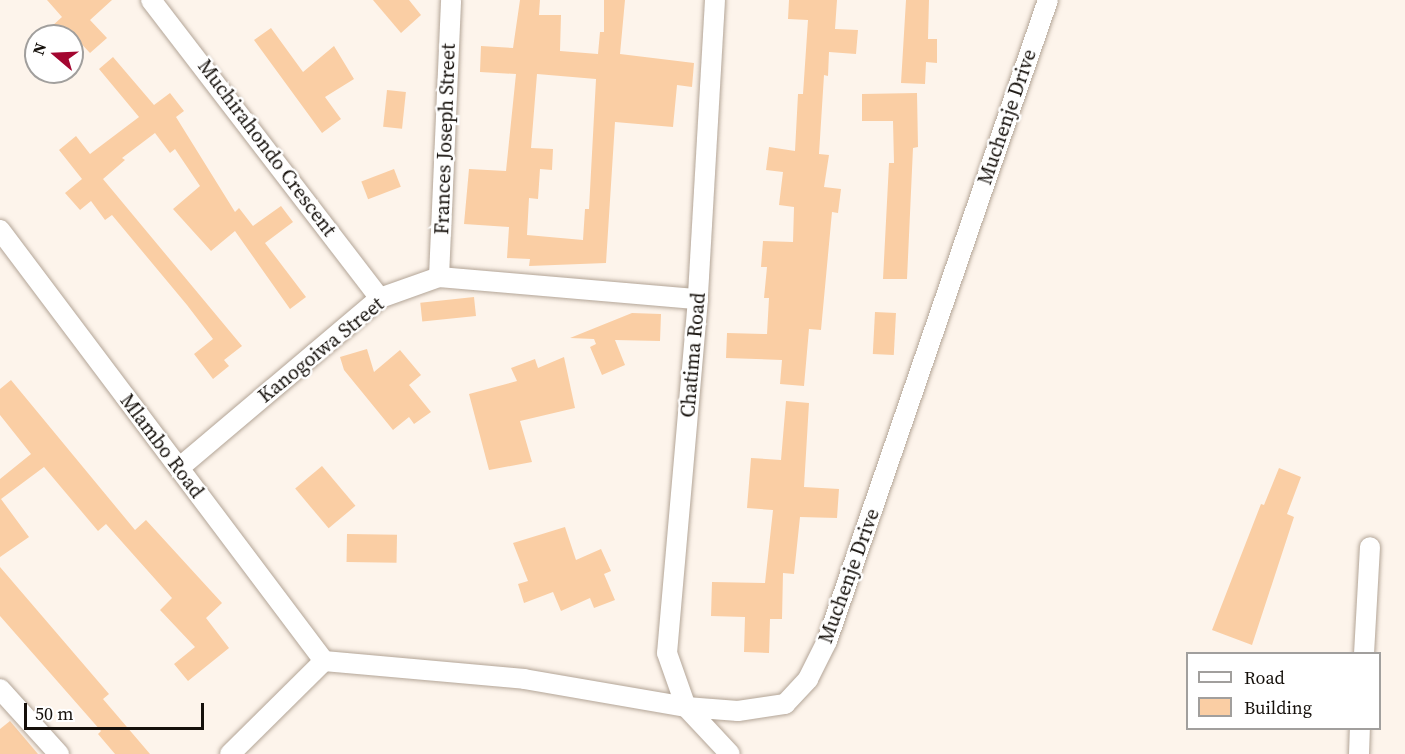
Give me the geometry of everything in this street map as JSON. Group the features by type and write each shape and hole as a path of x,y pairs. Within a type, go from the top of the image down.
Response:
{"street":[{"name":"Muchirahondo Crescent","path":"152,0 380,298"},
{"name":"Frances Joseph Street","path":"439,278 451,0"},
{"name":"Chatima Road","path":"686,707 667,653 698,298 715,0"},
{"name":"Muchenje Drive","path":"324,661 524,679 686,707 738,711 785,704 808,679 827,642 1048,0"},
{"name":"Mlambo Road","path":"0,230 324,661"},
{"name":"Kanogoiwa Street","path":"179,468 380,298 439,278 698,298"},
{"path":"1364,652 1370,546"},
{"path":"230,754 324,661"},
{"path":"0,689 59,754"},
{"path":"686,707 730,754"},
{"path":"1359,754 1360,730"}],"building":[{"path":"47,0 112,0 90,20 107,38 90,53 84,47 84,24 54,24 62,17"},
{"path":"373,0 409,0 421,15 401,33"},
{"path":"520,0 540,0 539,15 561,15 560,51 598,54 600,32 604,32 604,0 625,0 620,54 694,63 692,87 677,85 673,127 615,122 606,263 529,266 530,259 507,258 509,227 464,224 469,169 506,171 516,74 480,72 481,46 513,48","holes":["537,74 596,79 589,209 585,209 583,240 527,235 529,198 538,199 540,169 552,170 553,149 531,148"]},
{"path":"789,0 837,0 835,29 858,30 856,54 829,52 828,76 824,75 819,154 829,155 824,187 841,189 838,213 832,212 821,330 809,329 804,386 780,384 782,360 726,358 727,333 767,334 769,298 764,298 767,267 761,267 763,241 793,242 794,207 779,205 783,172 766,170 769,147 795,151 798,94 803,94 808,20 788,19"},
{"path":"906,0 929,0 928,39 937,39 937,63 926,62 925,84 901,83"},
{"path":"271,28 303,72 334,46 354,79 325,97 341,119 322,133 254,40"},
{"path":"113,57 154,105 170,93 184,111 176,117 235,212 239,208 253,226 281,206 293,222 265,243 306,297 290,309 235,231 211,251 173,209 200,186 175,149 170,153 155,133 122,158 125,160 103,179 242,346 224,360 229,366 213,379 194,354 213,339 187,305 112,215 105,220 91,201 80,210 65,193 82,179 59,150 76,136 90,154 139,117 99,69"},
{"path":"387,90 406,92 402,129 383,127"},
{"path":"917,93 918,147 913,148 907,279 883,279 889,163 894,163 893,121 862,121 862,94"},
{"path":"394,169 401,187 368,199 361,182"},
{"path":"474,297 476,316 422,322 420,303"},
{"path":"875,312 896,313 894,355 873,354"},
{"path":"632,313 661,314 660,341 615,340 625,365 602,375 590,347 596,344 594,339 570,338"},
{"path":"367,349 374,372 400,350 421,375 409,385 431,412 414,424 409,417 393,430 344,370 340,357"},
{"path":"564,357 575,408 520,421 532,462 489,470 469,394 517,381 511,368 535,359 538,368"},
{"path":"11,380 135,530 146,520 222,603 206,618 229,648 188,681 174,664 195,647 160,610 172,598 106,524 98,531 44,467 1,499 29,537 0,557 0,479 31,454 0,415 0,389"},
{"path":"786,401 809,403 804,487 839,489 837,518 800,517 794,574 783,573 782,619 770,619 769,653 744,652 745,617 711,616 712,582 765,583 773,510 747,508 751,458 781,460"},
{"path":"322,466 355,506 329,528 295,488"},
{"path":"1279,468 1301,477 1287,514 1294,517 1252,645 1212,630 1261,504 1264,505"},
{"path":"565,527 576,560 601,549 611,571 604,574 615,600 594,608 590,598 561,611 553,592 524,603 518,584 528,581 513,543"},
{"path":"347,534 397,535 397,563 347,562"},
{"path":"0,567 109,694 103,699 150,754 115,754 98,734 101,731 0,616"},
{"path":"10,721 38,754 0,754 0,729"}]}
